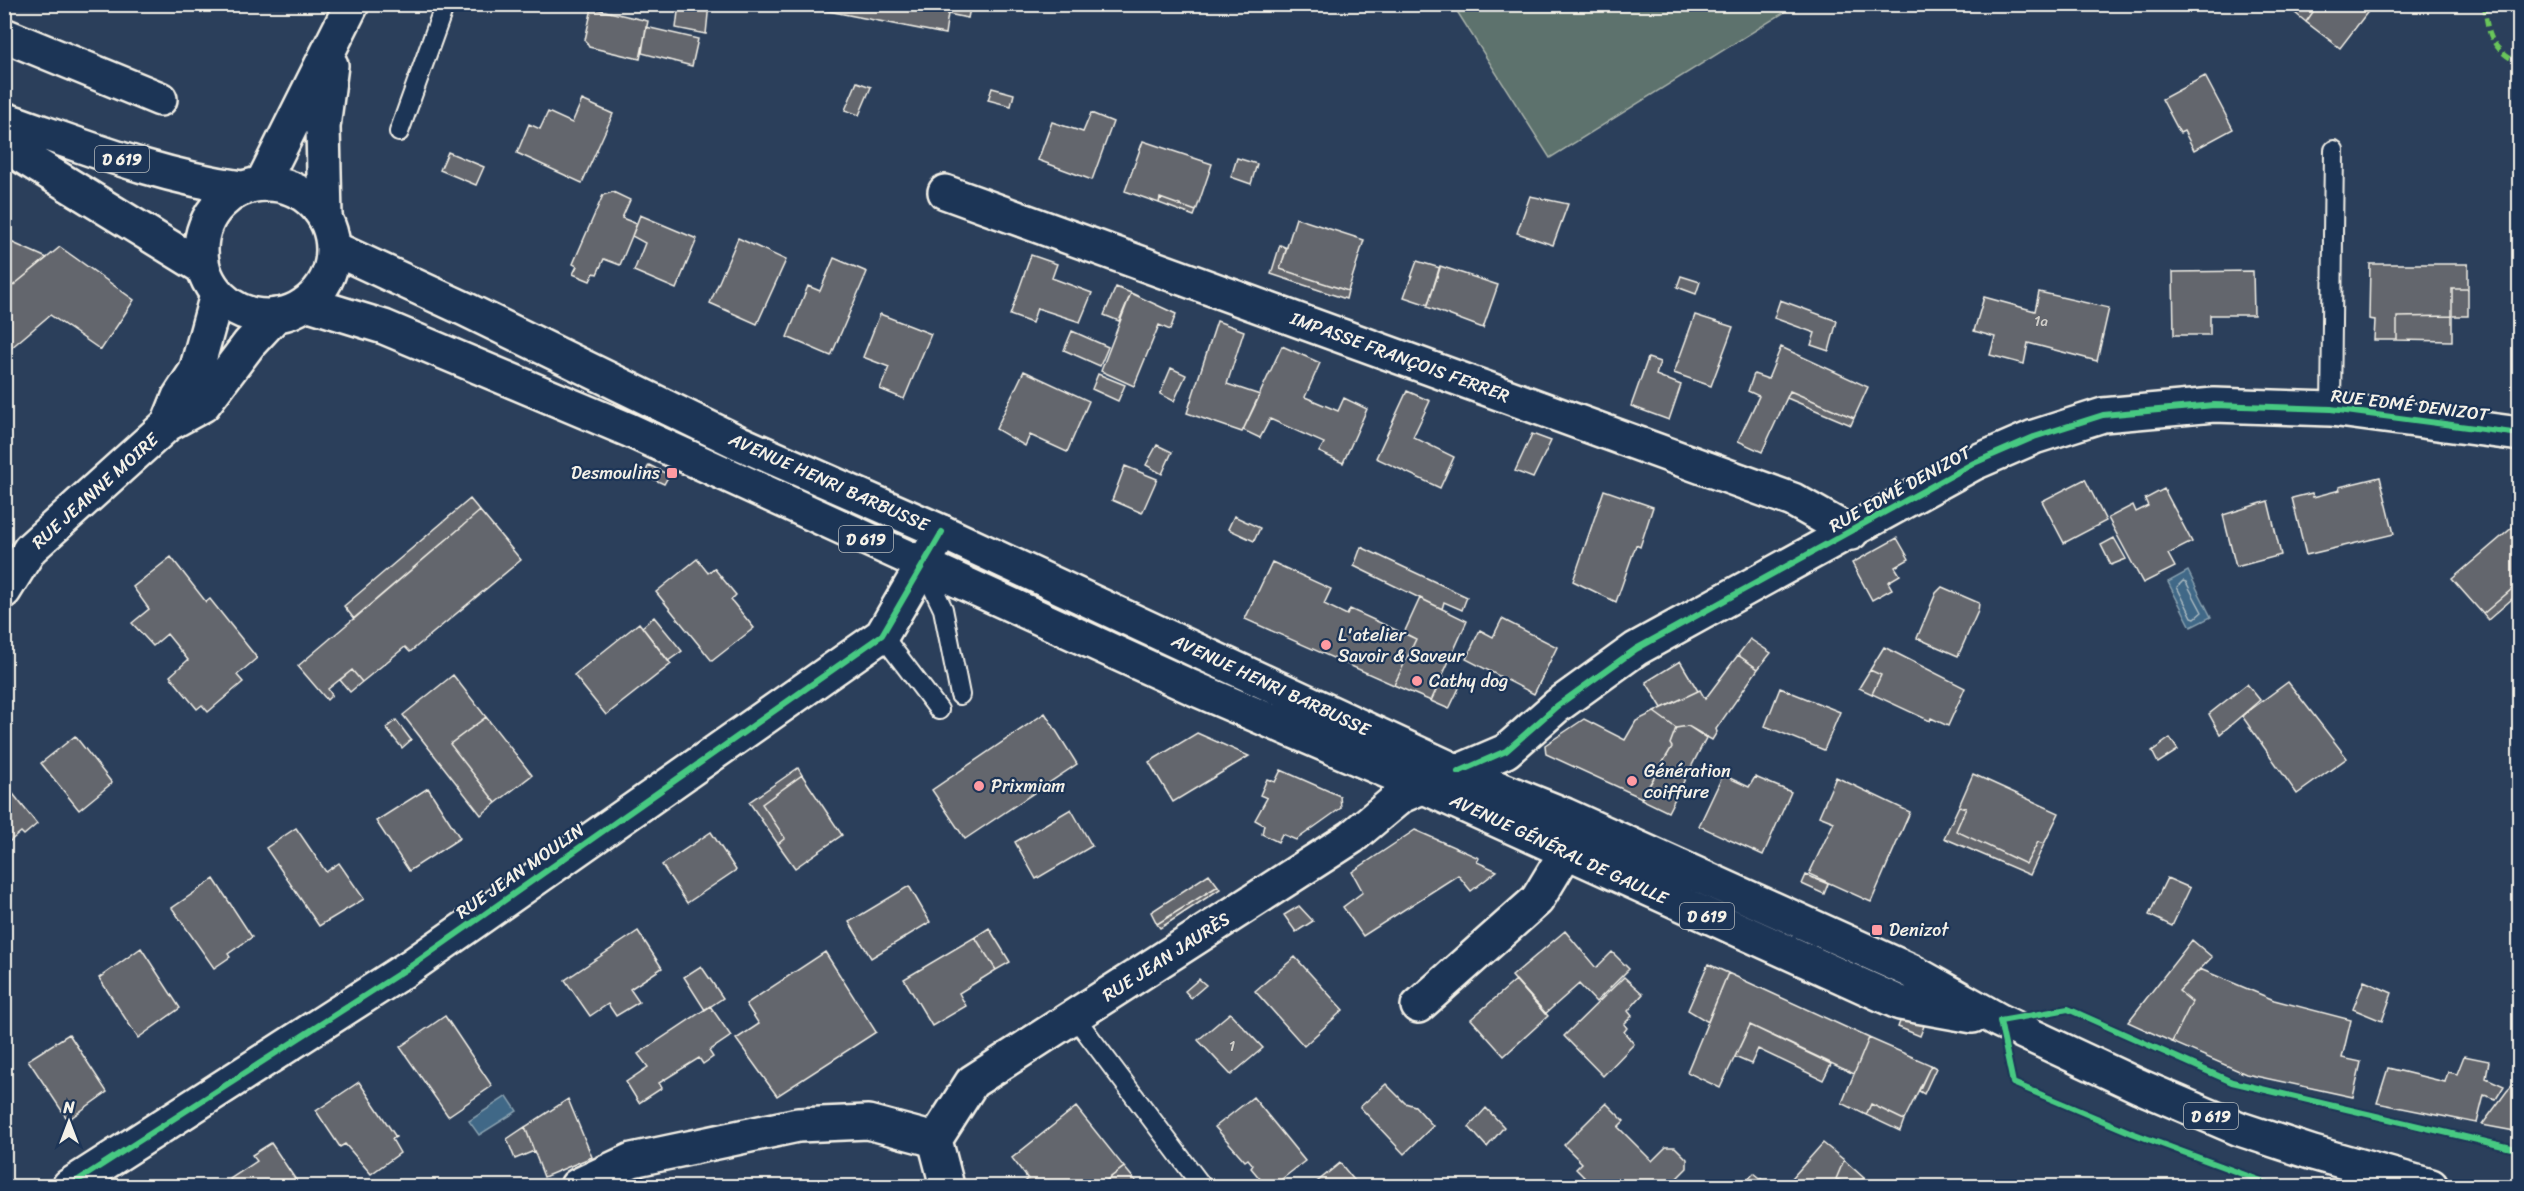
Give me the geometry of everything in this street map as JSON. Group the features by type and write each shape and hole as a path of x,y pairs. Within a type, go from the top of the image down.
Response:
{"street":[{"path":"252,186 335,42 352,4"},
{"path":"4,35 160,99"},
{"path":"329,233 313,202 299,192 281,185 252,186 225,198 212,212 203,229 200,248 210,281 234,308 255,315 291,309 321,288 331,269 329,233 323,127 335,42"},
{"name":"D 619","path":"4,119 159,172 202,183 252,186"},
{"name":"D 619","path":"4,145 210,281"},
{"name":"IMPASSE FRANÇOIS FERRER","path":"945,192 1793,500 1851,533"},
{"name":"AVENUE HENRI BARBUSSE","path":"329,233 455,304 740,443 942,532 1458,772"},
{"name":"RUE JEANNE MOIRE","path":"168,424 179,397 196,371 210,281"},
{"name":"AVENUE HENRI BARBUSSE","path":"291,309 384,327 618,426 922,565 1422,786"},
{"name":"RUE JEANNE MOIRE","path":"4,591 30,549 168,424 203,405 249,344 291,309"},
{"name":"RUE EDMÉ DENIZOT","path":"1458,772 1506,751 1557,706 1636,649 1851,533 1974,463 2034,437 2103,415 2214,405 2331,409 2520,434"},
{"name":"RUE JEAN MOULIN","path":"69,1186 411,966 882,635 942,532"},
{"name":"RUE JEAN JAURÈS","path":"935,1140 972,1082 1352,837 1401,796 1458,772"},
{"name":"AVENUE GÉNÉRAL DE GAULLE","path":"1458,772 1565,815 1911,971 2000,1021 2240,1129 2313,1154 2431,1186"},
{"name":"AVENUE GÉNÉRAL DE GAULLE","path":"1422,786 1900,1003 2000,1021"},
{"path":"1418,1006 1537,900 1549,884 1566,852"},
{"path":"577,1186 632,1160 798,1125 868,1122 935,1140 947,1186"}],"lane":[{"path":"399,132 445,4"},
{"path":"2331,409 2334,150"},
{"path":"922,565 943,609 960,695"},
{"path":"882,635 939,710"},
{"path":"1074,1016 1202,1186"}],"green space":[{"path":"1453,5 1796,5 1550,158"}],"water":[{"path":"2188,571 2211,617 2191,627 2168,582"},
{"path":"507,1096 517,1111 479,1135 469,1121"}],"building":[{"path":"679,4 709,4 706,34 676,28"},
{"path":"793,4 971,4 968,18 948,14 945,34"},
{"path":"2284,4 2303,4 2313,12 2306,22"},
{"path":"2303,4 2373,5 2340,48 2306,22 2313,12"},
{"path":"592,8 648,21 640,59 589,47 585,40"},
{"path":"646,27 698,39 692,66 642,53"},
{"path":"2205,76 2233,129 2194,150 2184,131 2180,133 2162,99"},
{"path":"857,82 871,87 859,115 845,110"},
{"path":"992,88 1014,94 1011,106 988,100"},
{"path":"582,100 613,114 582,183 517,153 529,124 540,129 548,112 572,123"},
{"path":"1091,113 1113,122 1092,180 1038,160 1052,122 1083,132"},
{"path":"1143,141 1212,164 1196,211 1160,198 1159,203 1125,191"},
{"path":"448,152 484,167 476,185 440,170"},
{"path":"1237,158 1257,164 1251,184 1231,177"},
{"path":"613,192 630,200 622,218 637,224 620,265 604,259 597,274 594,273 590,281 573,274 577,266 573,264 603,195"},
{"path":"1530,196 1568,204 1553,245 1517,233"},
{"path":"1160,198 1196,211 1194,216 1159,203"},
{"path":"640,215 697,239 676,289 634,271 645,243 632,236"},
{"path":"1296,218 1364,240 1348,291 1280,269"},
{"path":"738,238 786,260 757,324 710,303"},
{"path":"4,239 47,258 4,293"},
{"path":"1280,245 1287,248 1280,269 1348,291 1346,299 1271,274"},
{"path":"60,247 134,300 101,350 50,315 4,354 4,293"},
{"path":"1031,255 1057,264 1052,278 1092,293 1080,322 1037,308 1032,323 1010,315"},
{"path":"834,258 867,272 831,356 787,337 808,286 820,291"},
{"path":"1417,261 1440,268 1428,305 1404,297"},
{"path":"2370,264 2468,264 2468,289 2452,289 2452,316 2397,317 2397,340 2374,340 2375,320 2369,319"},
{"path":"1440,266 1498,285 1483,328 1427,307"},
{"path":"2253,271 2254,315 2210,315 2210,335 2174,335 2173,272"},
{"path":"1681,276 1700,282 1696,294 1677,287"},
{"path":"1116,287 1131,293 1119,321 1104,315"},
{"path":"2452,289 2468,289 2468,316 2452,316"},
{"path":"2039,292 2109,308 2097,361 2028,343 2024,364 1990,355 1995,337 1974,331 1984,297 2035,311"},
{"path":"1131,293 1176,314 1170,330 1159,325 1134,386 1101,371"},
{"path":"1780,300 1837,321 1829,351 1811,345 1815,333 1774,318"},
{"path":"880,314 931,334 904,399 880,389 889,367 863,357"},
{"path":"1695,315 1733,327 1711,386 1674,373"},
{"path":"2452,316 2452,341 2397,340 2397,317"},
{"path":"1217,321 1244,331 1227,384 1260,395 1242,432 1187,413"},
{"path":"1072,331 1108,347 1100,366 1064,350"},
{"path":"1282,346 1320,363 1305,397 1338,411 1344,398 1367,409 1343,463 1319,452 1324,443 1270,419 1260,438 1243,430"},
{"path":"1781,347 1868,387 1854,418 1790,391 1762,452 1738,441 1759,396 1748,391 1754,374 1768,379"},
{"path":"1648,358 1660,362 1656,375 1681,385 1669,420 1631,406"},
{"path":"1171,368 1186,375 1174,401 1160,394"},
{"path":"1024,371 1089,401 1067,452 1030,435 1025,446 996,429"},
{"path":"1098,374 1125,385 1118,401 1092,389"},
{"path":"1407,391 1430,401 1413,437 1454,457 1440,488 1376,458"},
{"path":"1790,391 1854,418 1851,425 1787,398"},
{"path":"1532,434 1551,441 1533,478 1515,471"},
{"path":"1157,445 1172,452 1162,474 1146,465"},
{"path":"649,465 669,475 664,484 644,475"},
{"path":"1125,466 1157,479 1142,513 1112,500"},
{"path":"2380,477 2394,534 2306,555 2292,498 2312,493 2313,497 2340,490 2339,487"},
{"path":"2085,479 2106,521 2064,543 2042,501"},
{"path":"2164,489 2192,542 2168,554 2175,567 2143,583 2108,518 2133,505 2136,512 2148,506 2145,499"},
{"path":"1604,490 1653,507 1640,547 1636,545 1616,602 1573,581"},
{"path":"470,499 480,511 354,619 344,606"},
{"path":"2268,501 2281,555 2236,567 2223,515"},
{"path":"480,511 521,560 410,652 405,647 362,682 352,670 328,689 332,695 327,700 298,666"},
{"path":"1234,516 1260,528 1254,541 1228,529"},
{"path":"2520,521 2520,582 2483,614 2452,579"},
{"path":"1897,538 1909,559 1895,567 1900,575 1888,582 1892,589 1872,600 1852,563"},
{"path":"2114,538 2126,559 2111,565 2101,545"},
{"path":"1361,547 1467,597 1462,610 1444,602 1442,609 1354,566"},
{"path":"171,557 206,602 210,599 257,658 237,675 243,682 208,712 202,705 197,709 170,676 188,660 167,634 153,646 132,623 149,609 133,587"},
{"path":"697,559 708,573 714,568 736,595 731,600 754,628 712,661 656,592"},
{"path":"1272,562 1331,589 1324,604 1347,615 1350,609 1416,639 1394,685 1245,619"},
{"path":"2519,583 2520,592 2488,620 2483,614"},
{"path":"1942,587 1979,603 1978,611 1958,656 1917,638 1936,593"},
{"path":"1420,598 1467,621 1431,701 1394,685 1416,639 1404,633"},
{"path":"654,617 682,651 668,661 642,627"},
{"path":"1502,619 1557,647 1534,694 1466,659 1480,630 1493,637"},
{"path":"639,623 671,664 606,715 574,675"},
{"path":"1750,639 1771,653 1758,669 1738,655"},
{"path":"1884,647 1965,688 1948,726 1931,718 1930,721 1872,694 1881,675 1870,670"},
{"path":"1738,655 1758,669 1716,729 1717,732 1712,740 1688,726 1676,728 1654,712 1700,690 1705,699"},
{"path":"1680,661 1698,691 1662,708 1646,682"},
{"path":"352,670 362,682 350,692 340,680"},
{"path":"1870,670 1881,675 1872,694 1859,688"},
{"path":"453,675 486,717 450,744 496,803 481,815 403,715"},
{"path":"1442,677 1460,686 1449,709 1431,701"},
{"path":"2288,682 2347,758 2297,794 2242,716"},
{"path":"2247,684 2260,700 2220,734 2209,714"},
{"path":"1780,688 1840,712 1824,750 1765,726"},
{"path":"1654,712 1676,728 1670,744 1672,747 1642,798 1546,754 1545,745 1584,719 1625,740 1636,721"},
{"path":"1045,713 1077,764 965,839 932,790"},
{"path":"486,717 532,775 496,803 450,744"},
{"path":"396,720 411,740 402,748 386,728"},
{"path":"1688,726 1706,738 1668,812 1641,799 1672,747 1670,744 1676,728"},
{"path":"1197,733 1249,756 1173,802 1149,762"},
{"path":"75,736 112,783 79,810 41,763"},
{"path":"2170,738 2178,750 2158,763 2152,751"},
{"path":"798,768 802,775 762,804 785,838 778,844 749,802"},
{"path":"1281,770 1340,796 1341,808 1296,840 1282,834 1278,842 1262,834 1264,825 1255,820 1267,798 1260,795 1267,779 1275,782"},
{"path":"1973,774 2059,813 2044,844 2038,842 2026,864 1956,831 1966,808 1959,806"},
{"path":"802,775 842,835 795,868 778,844 785,838 762,804"},
{"path":"1723,775 1749,787 1755,777 1791,792 1763,855 1699,826"},
{"path":"1836,777 1910,812 1871,902 1809,874 1834,822 1819,816"},
{"path":"428,788 460,838 409,871 376,821"},
{"path":"10,790 37,824 24,835 21,832 4,846 4,795"},
{"path":"1959,806 1966,808 1956,831 2026,864 2038,842 2044,844 2030,875 1944,838"},
{"path":"1071,809 1092,846 1036,879 1015,842"},
{"path":"296,828 326,872 339,863 364,899 319,926 266,848"},
{"path":"1415,830 1479,858 1477,862 1497,871 1471,891 1458,875 1363,936 1343,907 1363,892 1352,872"},
{"path":"711,832 736,870 687,903 662,865"},
{"path":"1209,874 1218,886 1157,924 1151,912"},
{"path":"1806,875 1828,884 1824,894 1802,884"},
{"path":"2167,878 2190,888 2172,926 2149,915"},
{"path":"214,879 252,937 228,954 230,957 214,968 172,908"},
{"path":"909,886 930,922 871,958 849,922"},
{"path":"1218,886 1220,889 1160,928 1157,924"},
{"path":"1299,906 1313,921 1296,932 1284,915"},
{"path":"989,928 1010,962 996,970 975,937"},
{"path":"638,931 662,968 630,989 639,1002 616,1016 608,1004 590,1016 565,980"},
{"path":"1565,931 1596,968 1612,952 1629,969 1596,1002 1579,984 1545,1014 1512,976"},
{"path":"975,937 996,970 959,993 966,1006 932,1026 904,979"},
{"path":"2192,940 2212,957 2179,991 2192,1002 2172,1042 2128,1022"},
{"path":"141,948 180,1008 138,1038 99,978"},
{"path":"825,952 876,1032 777,1096 736,1039 759,1024 746,1004"},
{"path":"1295,957 1343,1010 1304,1046 1255,991"},
{"path":"1708,964 1728,973 1708,1022 1688,1010"},
{"path":"701,966 723,998 705,1010 684,977"},
{"path":"2200,969 2274,1000 2351,1020 2342,1058 2361,1062 2353,1097 2246,1074 2172,1042 2192,1002 2179,991"},
{"path":"1728,973 1869,1038 1854,1074 1750,1025 1720,1088 1687,1072"},
{"path":"1624,977 1643,994 1628,1011 1632,1016 1624,1024 1627,1028 1624,1032 1634,1044 1603,1076 1564,1036"},
{"path":"1199,979 1206,985 1191,998 1185,991"},
{"path":"1516,980 1548,1016 1504,1056 1471,1019"},
{"path":"2364,981 2392,993 2382,1021 2353,1009"},
{"path":"710,1006 731,1036 709,1051 713,1057 703,1064 699,1058 659,1083 662,1088 639,1103 626,1082 648,1067 638,1054"},
{"path":"1230,1013 1263,1048 1231,1075 1198,1040"},
{"path":"445,1016 492,1086 448,1116 400,1047"},
{"path":"1902,1016 1924,1026 1920,1036 1898,1027"},
{"path":"1750,1025 1831,1064 1823,1080 1758,1049 1751,1064 1735,1057"},
{"path":"69,1034 107,1092 68,1120 28,1060"},
{"path":"1869,1038 1931,1065 1904,1120 1871,1104 1866,1115 1842,1103"},
{"path":"2464,1056 2489,1061 2486,1078 2504,1086 2496,1099 2484,1095 2477,1123 2377,1103 2388,1068 2445,1082 2448,1072 2457,1074"},
{"path":"1931,1065 1936,1068 1924,1094 1919,1091"},
{"path":"2520,1078 2520,1132 2482,1125 2507,1091"},
{"path":"359,1082 396,1137 392,1139 400,1153 371,1174 345,1144 340,1147 316,1111"},
{"path":"1386,1084 1405,1103 1415,1106 1433,1126 1404,1154 1360,1107"},
{"path":"1253,1097 1305,1161 1273,1186 1266,1186 1251,1168 1253,1165 1248,1159 1245,1161 1215,1127"},
{"path":"568,1099 592,1157 544,1177 525,1127"},
{"path":"1606,1103 1624,1121 1618,1127 1652,1161 1666,1147 1675,1147 1687,1159 1687,1168 1669,1186 1593,1186 1576,1169 1582,1163 1564,1145"},
{"path":"1871,1104 1904,1120 1900,1131 1866,1115"},
{"path":"1076,1107 1124,1167 1099,1186 1026,1186 1024,1183 1028,1179 1012,1158"},
{"path":"1486,1108 1504,1127 1487,1147 1469,1127"},
{"path":"525,1127 534,1151 515,1159 507,1139"},
{"path":"271,1143 300,1186 235,1186 230,1179 257,1161 252,1155"},
{"path":"1823,1143 1844,1160 1836,1179 1853,1186 1785,1186"},
{"path":"1844,1160 1864,1178 1853,1186 1836,1179"},
{"path":"1340,1163 1359,1186 1312,1186"},
{"path":"1124,1167 1140,1186 1099,1186"},
{"path":"1754,1173 1770,1186 1742,1186"}],"marked path":[{"path":"2484,4 2487,24 2497,47 2520,64"}],"cycle path":[{"path":"1458,772 1506,751 1557,706 1636,649 1974,463 2034,437 2103,415 2214,405 2331,409 2520,434"},
{"path":"69,1186 411,966 882,635 942,532"},
{"path":"2283,1186 2264,1182 2132,1133 2013,1083 2000,1021 2068,1009 2232,1082 2520,1150"}],"place":[{"name":"Desmoulins","path":"672,473"},
{"name":"L'atelier Savoir & Saveur","path":"1326,645"},
{"name":"Cathy dog","path":"1417,681"},
{"name":"Génération coiffure","path":"1632,781"},
{"name":"Prixmiam","path":"979,786"},
{"name":"Denizot","path":"1877,930"}]}
